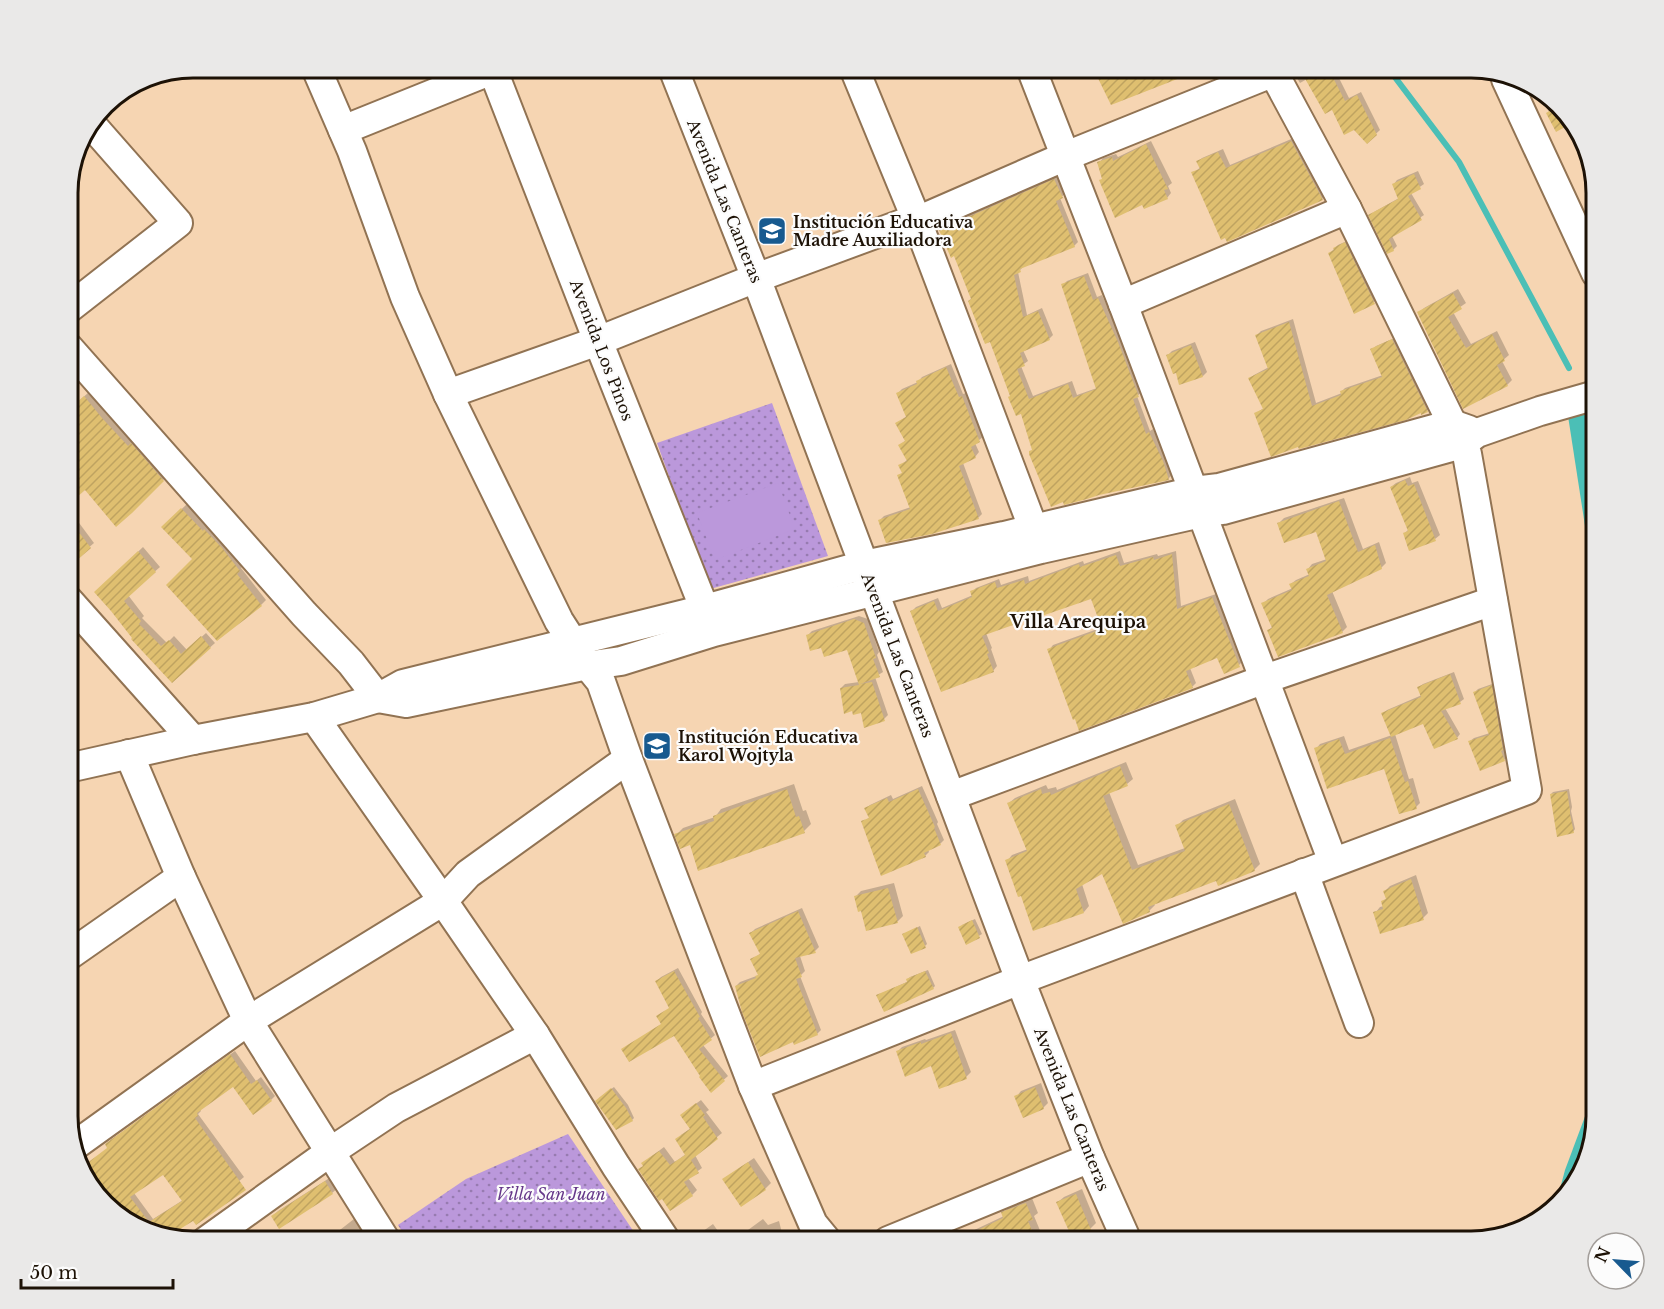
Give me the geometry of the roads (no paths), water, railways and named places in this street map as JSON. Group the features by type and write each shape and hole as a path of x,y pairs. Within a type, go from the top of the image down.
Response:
{"street":[{"path":"320,78 343,130 405,297 448,394 559,621 601,682 628,759 753,1086 813,1224 819,1231"},
{"path":"343,130 470,78"},
{"name":"Avenida Los Pinos","path":"498,78 598,341 710,620"},
{"name":"Avenida Las Canteras","path":"676,78 756,279 1020,980 1121,1231"},
{"path":"858,78 917,221 1038,539"},
{"path":"1034,78 1124,304 1333,862"},
{"path":"448,394 598,341 902,224 917,221 1253,78"},
{"path":"753,1086 1020,980 1527,790 1464,433 1276,78"},
{"path":"1508,84 1586,251"},
{"path":"78,301 178,223 96,130"},
{"path":"1124,304 1347,210"},
{"path":"78,358 304,614 351,663 378,698 406,703 621,660 710,620 864,565 1038,539 1197,502 1223,510 1464,433 1586,398"},
{"path":"78,766 193,740 314,717 378,698 403,684 609,632 710,620 874,593 1038,539"},
{"path":"951,796 1265,680 1493,601"},
{"path":"78,611 193,740"},
{"path":"314,717 535,1035 659,1231"},
{"path":"129,754 181,877 248,1021 379,1231"},
{"path":"81,1141 248,1021 443,901 468,874 628,759"},
{"path":"1304,873 1359,1023"},
{"path":"78,949 181,877"},
{"path":"221,1231 330,1152 396,1108 535,1035"},
{"path":"914,1231 1090,1158"}],"water":[{"path":"1586,402 1586,532 1566,403"},
{"path":"1586,1114 1580,1153 1571,1173 1560,1188"}],"waterway":[{"path":"1396,78 1459,162 1569,368"}],"place":[{"name":"Institución Educativa Madre Auxiliadora","path":"772,231"},
{"name":"Institución Educativa Karol Wojtyla","path":"657,746"}],"district":[{"name":"Villa Arequipa","path":"1078,622"}],"park label":[{"name":"Villa San Juan","path":"551,1194"}]}
